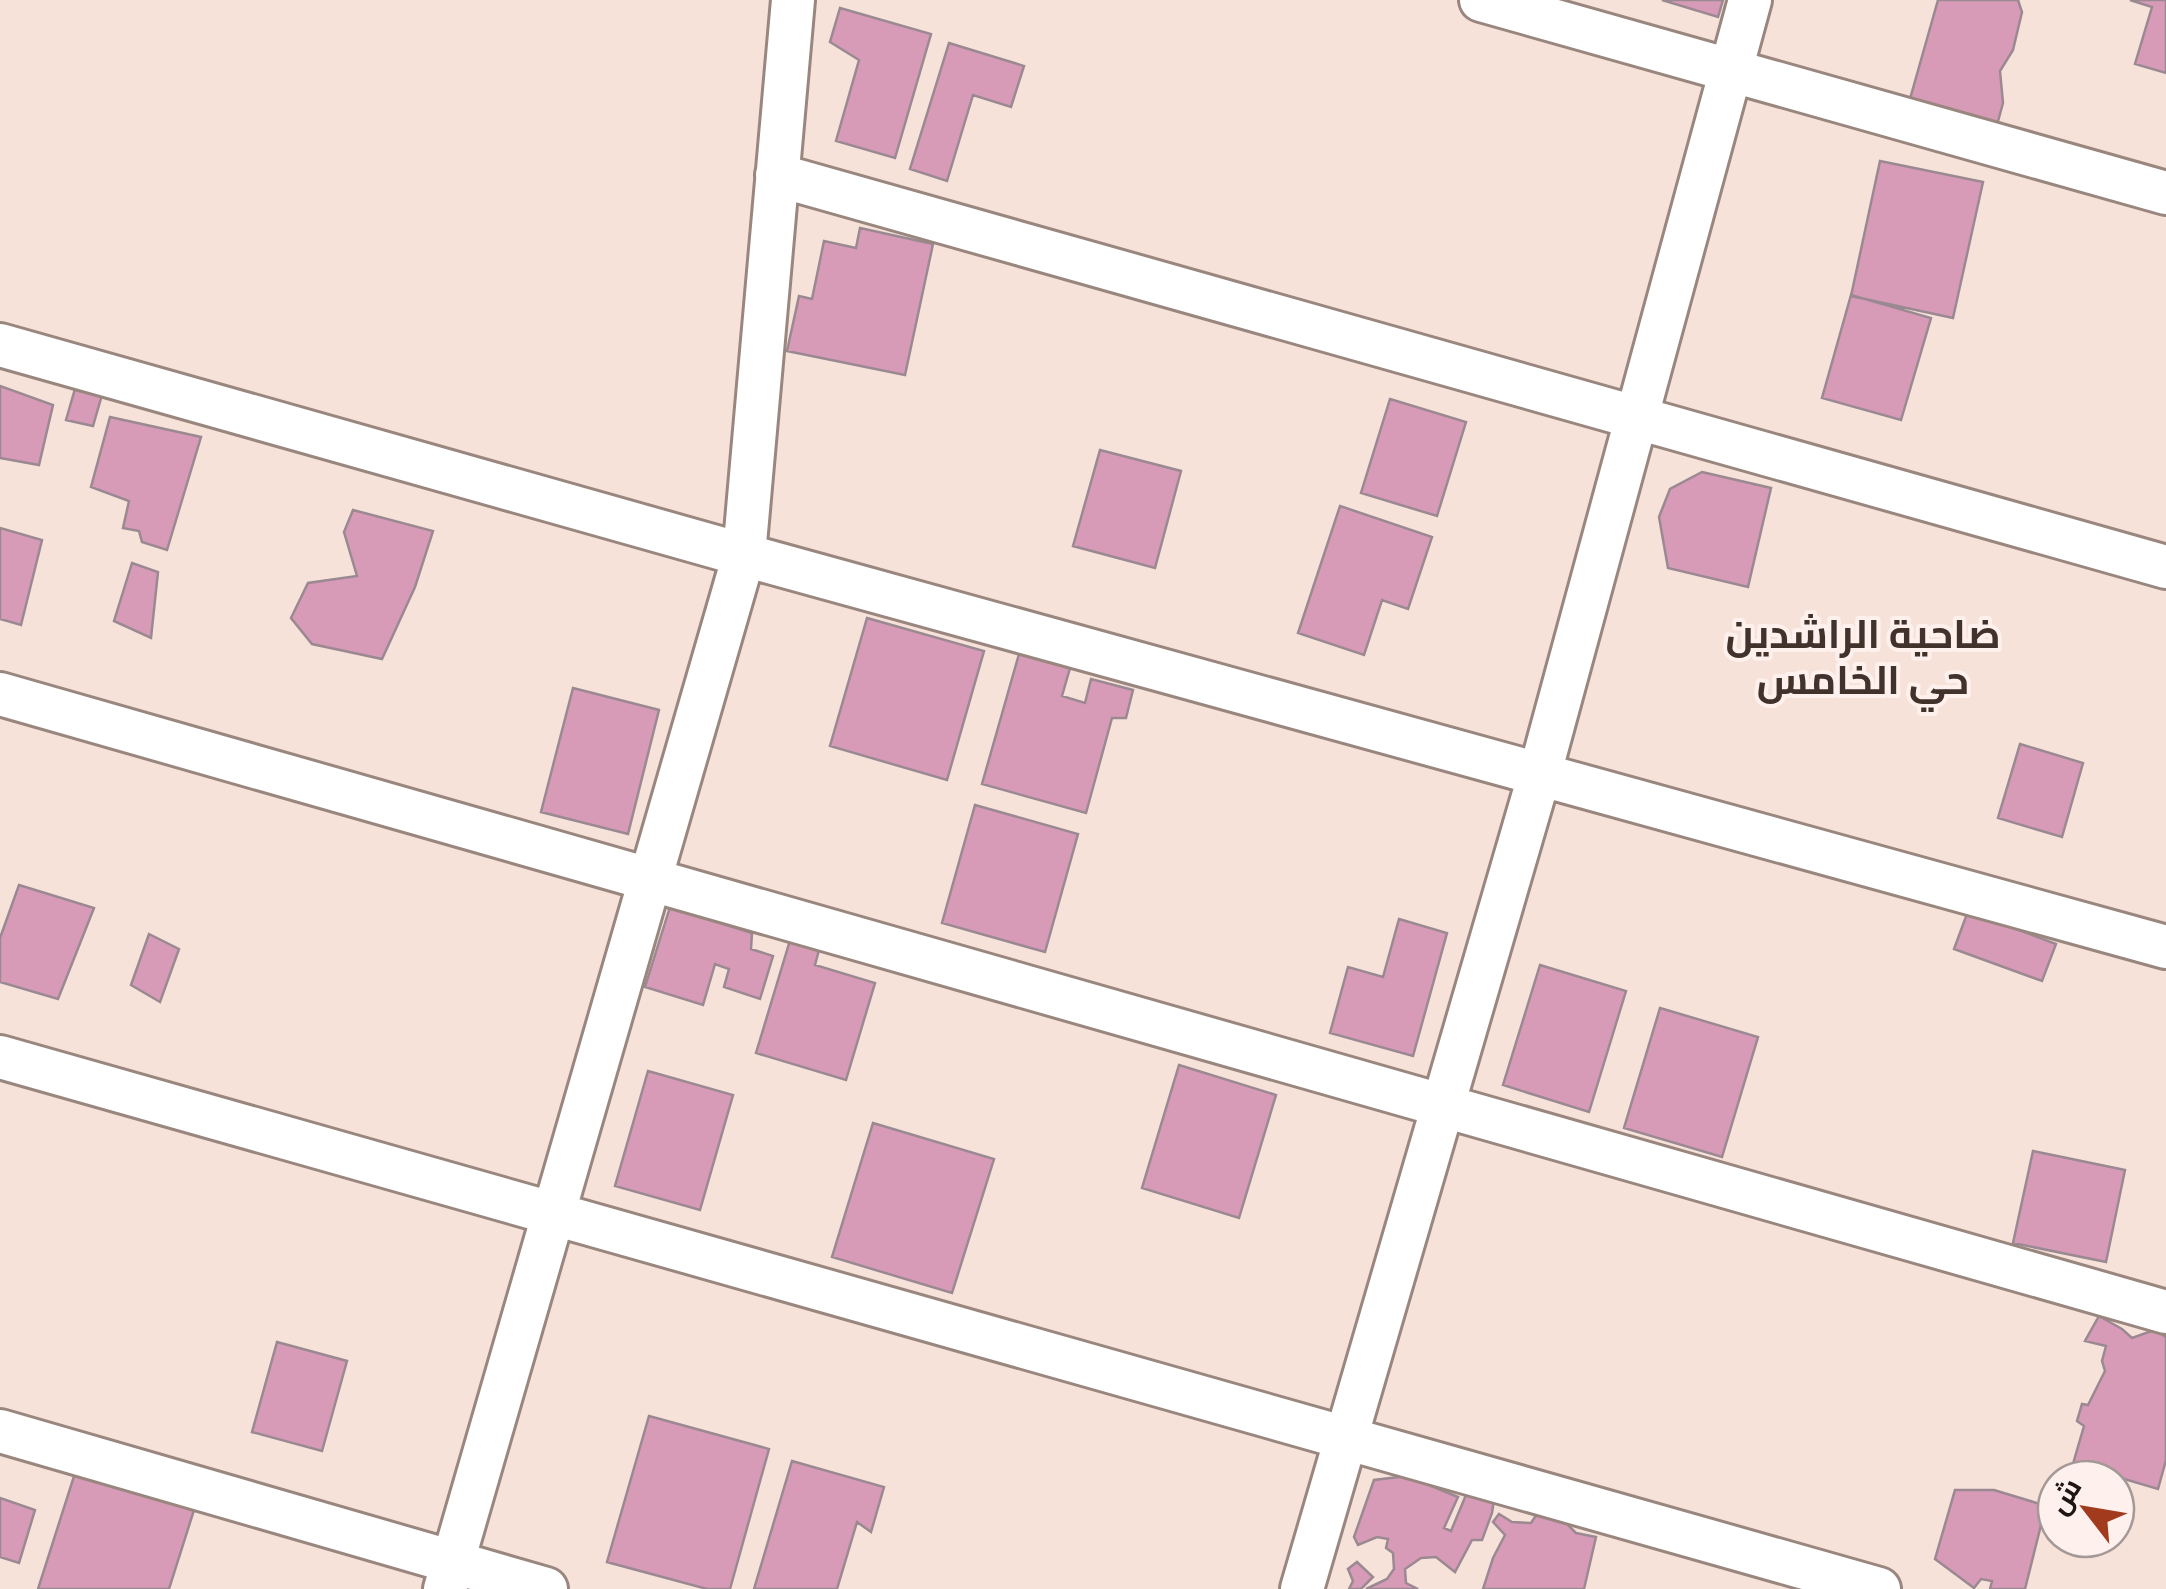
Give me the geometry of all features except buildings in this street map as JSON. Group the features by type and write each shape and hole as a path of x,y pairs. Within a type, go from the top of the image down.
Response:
{"street":[{"path":"449,1576 744,556 793,0"},
{"path":"1480,0 2166,193"},
{"path":"1302,1589 1540,773 1750,0"},
{"path":"778,176 2166,567"},
{"path":"0,346 744,556 2166,946"},
{"path":"0,694 2166,1312"},
{"path":"0,1057 1879,1589"},
{"path":"0,1431 449,1576 546,1589"}],"district":[{"name":"ضاحية الراشدين حي الخامس","path":"1863,658"}]}
